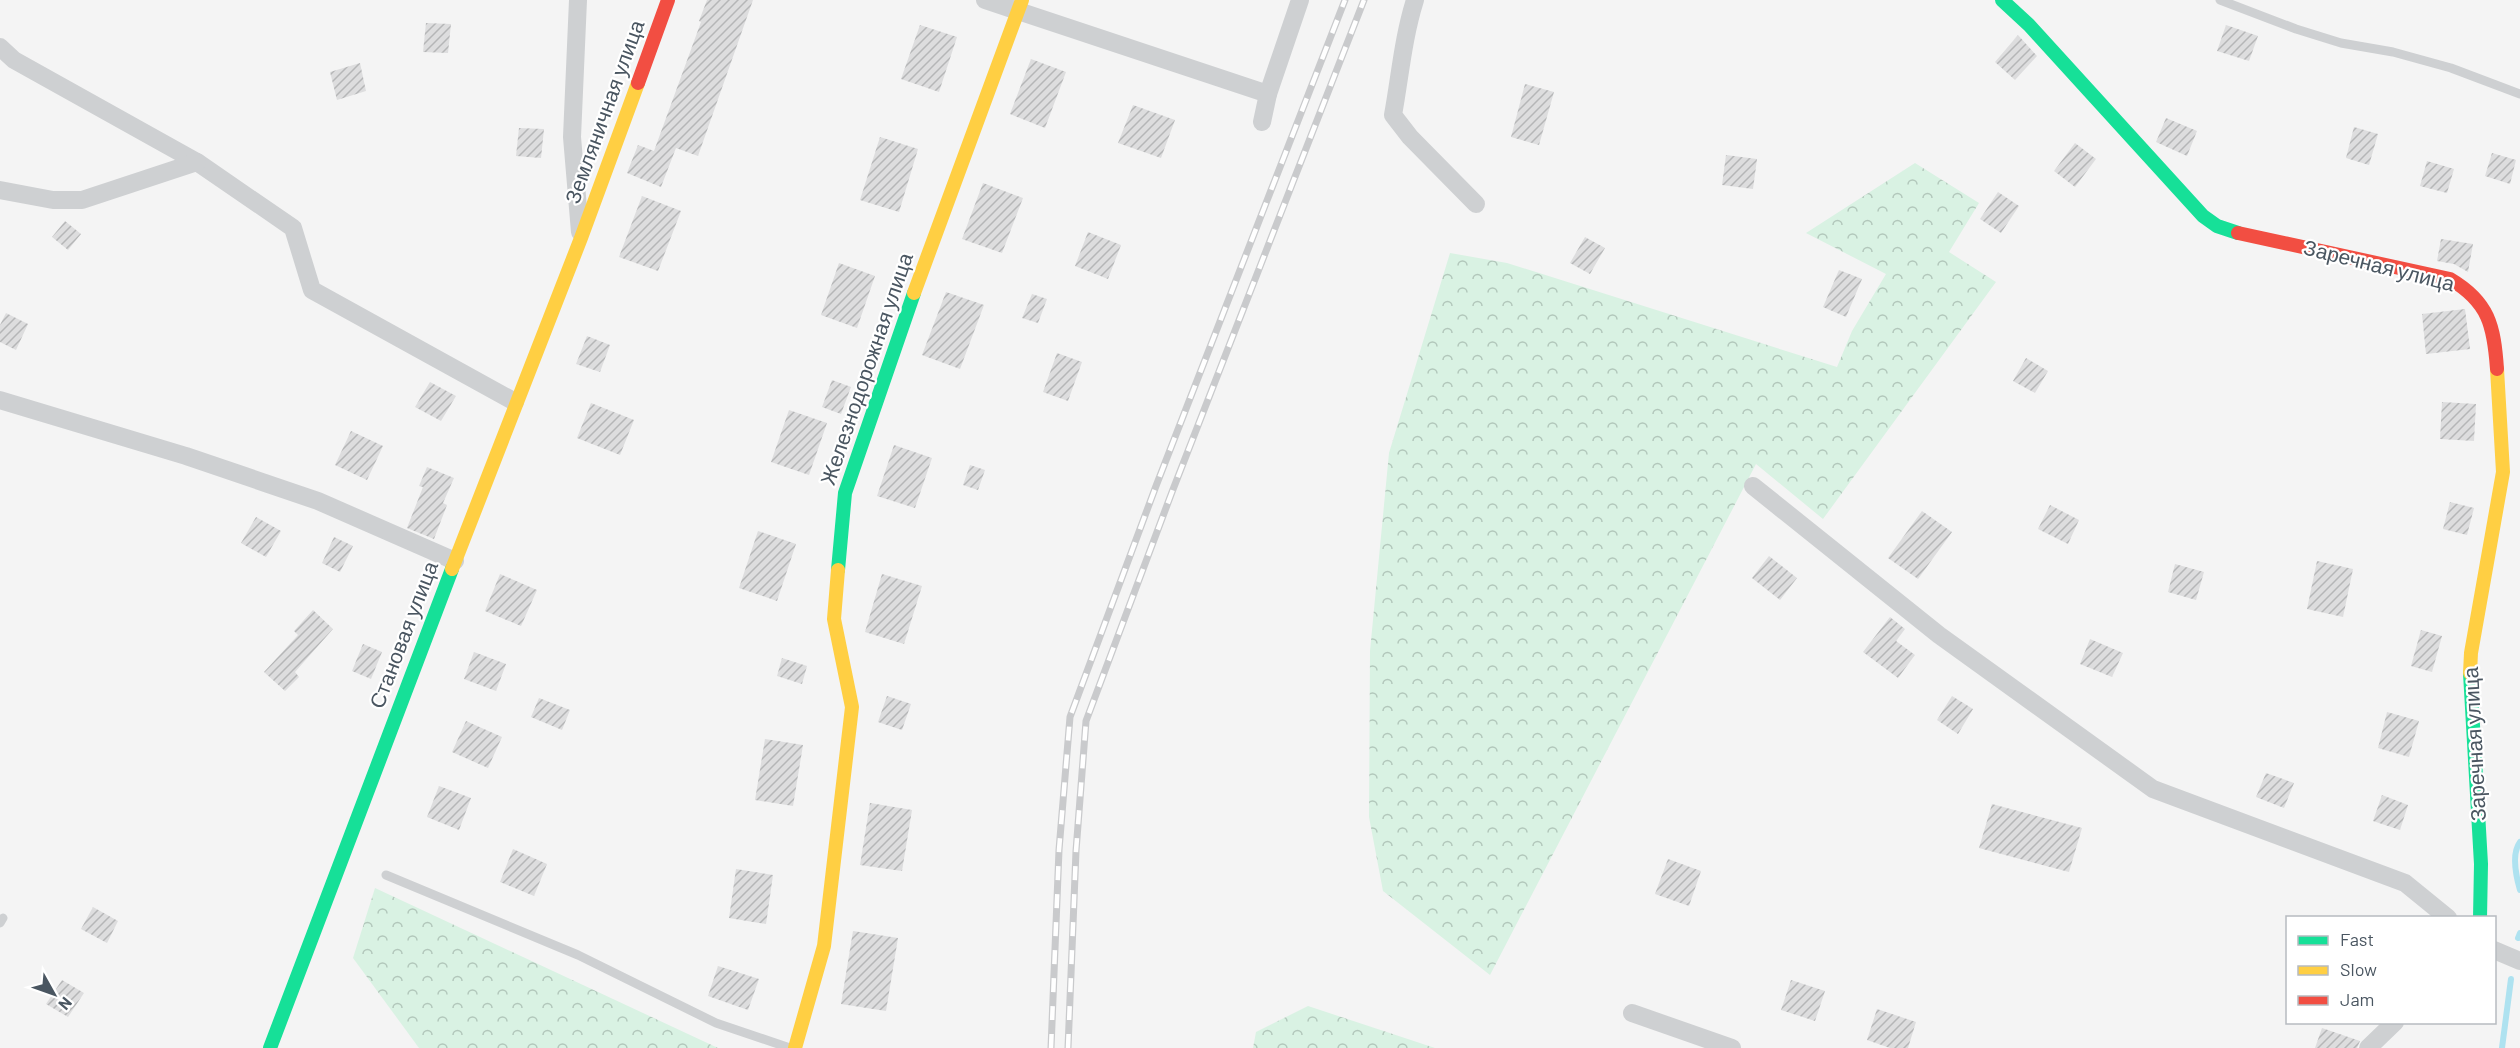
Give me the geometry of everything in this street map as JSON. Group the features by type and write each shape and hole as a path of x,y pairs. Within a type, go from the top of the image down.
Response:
{"street":[{"path":"578,0 573,137 581,238"},
{"name":"Земляничная улица","path":"581,238 668,0"},
{"path":"985,0 1020,5 1268,94"},
{"path":"1262,122 1268,94 1300,0"},
{"path":"1415,0 1405,33 1403,61 1393,115 1410,137 1476,204"},
{"name":"Заречная улица","path":"2002,0 2029,25 2177,189 2203,216 2217,226 2238,233 2450,279 2466,288 2485,308 2492,323 2495,341 2503,472 2471,653 2470,676 2481,864 2480,916"},
{"name":"Железнодорожная улица","path":"793,1048 824,946 852,707 834,619 845,493 898,336 1020,5"},
{"path":"0,47 14,60 197,162 293,228 312,290 515,402"},
{"path":"0,190 52,200 82,200 197,162"},
{"name":"Становая улица","path":"270,1048 515,402 581,238"},
{"path":"0,400 186,456 318,501 454,561"},
{"path":"1754,486 1939,635 2153,789 2404,883 2445,916"},
{"path":"2496,951 2520,961"},
{"path":"1632,1013 1732,1048"},
{"path":"2368,1048 2394,1024"}],"lane":[{"path":"2220,0 2296,29 2341,43 2393,52 2451,68 2520,94"},
{"path":"386,875 578,955 716,1023 793,1048"}],"green space":[{"path":"1915,163 1979,203 1949,252 1996,282 1823,519 1756,464 1490,975 1383,891 1369,817 1370,651 1389,453 1450,253 1507,263 1837,367 1852,331 1886,274 1806,233"},
{"path":"375,888 718,1048 419,1048 353,958"},
{"path":"1308,1006 1435,1048 1253,1048 1256,1032"}],"building":[{"path":"707,0 753,0 698,156 676,148 661,187 627,173 638,145 654,151"},
{"path":"426,23 451,24 448,53 423,52"},
{"path":"920,25 957,37 939,92 901,79"},
{"path":"2226,25 2258,36 2249,61 2217,51"},
{"path":"2018,35 2037,56 2015,80 1995,62"},
{"path":"1031,59 1066,72 1045,128 1010,114"},
{"path":"360,63 366,91 337,100 330,72"},
{"path":"1525,84 1554,92 1539,145 1511,137"},
{"path":"1133,105 1175,120 1161,158 1118,143"},
{"path":"2166,118 2197,131 2187,156 2156,142"},
{"path":"2354,127 2378,134 2369,165 2346,158"},
{"path":"519,128 544,129 541,158 516,156"},
{"path":"880,137 918,149 899,212 860,200"},
{"path":"2075,143 2096,159 2075,187 2054,171"},
{"path":"2492,153 2516,160 2510,184 2485,176"},
{"path":"1726,155 1757,159 1753,189 1722,185"},
{"path":"2427,161 2454,169 2447,193 2420,186"},
{"path":"983,183 1023,198 1002,253 962,239"},
{"path":"1998,192 2019,206 2001,233 1980,219"},
{"path":"642,196 681,211 658,271 619,257"},
{"path":"65,221 81,234 68,250 52,237"},
{"path":"1088,232 1121,245 1108,279 1075,266"},
{"path":"1585,237 1605,248 1590,274 1570,263"},
{"path":"2441,239 2473,244 2468,272 2454,264 2437,261"},
{"path":"839,263 875,276 857,328 821,315"},
{"path":"1839,270 1862,279 1846,317 1823,307"},
{"path":"946,292 984,305 960,369 922,355"},
{"path":"1032,294 1047,299 1038,323 1022,318"},
{"path":"2465,309 2470,349 2426,354 2422,314"},
{"path":"6,313 28,324 16,350 0,342 0,325"},
{"path":"587,336 610,345 600,372 576,364"},
{"path":"1057,353 1082,362 1068,401 1043,392"},
{"path":"2026,358 2048,371 2035,393 2013,381"},
{"path":"832,380 851,387 841,414 822,407"},
{"path":"430,382 456,396 441,421 415,407"},
{"path":"2442,402 2476,404 2474,441 2440,439"},
{"path":"591,403 634,420 620,455 577,438"},
{"path":"789,410 827,423 809,475 771,462"},
{"path":"351,431 383,446 367,480 335,465"},
{"path":"894,445 932,458 915,508 877,496"},
{"path":"970,465 985,470 978,490 963,485"},
{"path":"427,467 454,478 443,503 447,505 434,539 407,528 423,487 419,486"},
{"path":"2450,502 2474,508 2467,535 2443,529"},
{"path":"2050,505 2079,520 2068,544 2038,529"},
{"path":"1922,511 1952,532 1918,579 1888,558"},
{"path":"256,517 281,531 266,557 241,543"},
{"path":"758,531 796,544 777,601 739,588"},
{"path":"334,537 353,546 340,572 322,563"},
{"path":"1769,556 1797,578 1780,600 1752,578"},
{"path":"2317,561 2353,569 2343,617 2307,609"},
{"path":"2175,564 2204,572 2196,600 2168,592"},
{"path":"500,574 537,590 521,626 485,611"},
{"path":"882,574 922,586 904,644 865,632"},
{"path":"313,610 333,629 295,672 299,677 285,691 264,672 298,635 294,631"},
{"path":"1890,617 1905,629 1896,641 1915,655 1898,678 1863,652"},
{"path":"2421,630 2442,636 2432,672 2411,666"},
{"path":"2090,639 2123,653 2112,677 2080,664"},
{"path":"363,644 382,652 371,679 352,671"},
{"path":"474,652 506,664 496,691 464,679"},
{"path":"782,658 807,666 802,684 777,676"},
{"path":"887,696 911,704 902,730 878,722"},
{"path":"1952,696 1973,709 1958,734 1937,720"},
{"path":"539,698 570,710 562,730 531,717"},
{"path":"2387,712 2419,721 2409,757 2378,748"},
{"path":"466,721 502,737 488,768 452,752"},
{"path":"765,739 803,745 793,806 755,800"},
{"path":"2266,773 2294,783 2284,808 2256,797"},
{"path":"439,786 471,798 459,830 427,817"},
{"path":"2382,795 2408,805 2400,830 2373,821"},
{"path":"870,803 912,810 902,871 860,865"},
{"path":"1992,804 2082,828 2069,872 1979,848"},
{"path":"513,849 547,864 534,896 500,882"},
{"path":"1668,859 1701,871 1689,906 1655,894"},
{"path":"736,869 773,875 766,924 729,918"},
{"path":"93,907 118,921 107,943 81,929"},
{"path":"853,931 898,938 886,1011 841,1004"},
{"path":"718,966 759,979 748,1010 708,996"},
{"path":"62,980 84,993 68,1017 46,1004"},
{"path":"1791,980 1825,991 1815,1021 1781,1010"},
{"path":"1877,1009 1916,1022 1908,1048 1890,1048 1867,1040"},
{"path":"2322,1028 2360,1041 2357,1048 2315,1048"}],"waterway":[{"path":"2520,842 2515,859 2520,890"},
{"path":"2518,938 2520,933"},
{"path":"2502,1048 2511,979"}],"railway":[{"path":"1051,1048 1059,850 1070,717 1156,486 1345,0"},
{"path":"1068,1048 1076,851 1086,721 1172,492 1364,0"}],"traffic: fast":[{"path":"2002,0 2029,25 2203,216 2217,226 2238,233"},
{"path":"838,570 845,493 914,293"},
{"path":"270,1048 452,569"},
{"path":"2470,673 2481,864 2480,916"}],"traffic: slow":[{"path":"914,293 1022,0"},
{"path":"452,569 581,238 638,83"},
{"path":"2470,673 2471,653 2503,472 2497,369"},
{"path":"795,1048 824,946 852,707 834,619 838,570"}],"traffic: jam":[{"path":"638,83 668,0"},
{"path":"2238,233 2450,279 2473,297 2487,316 2494,340 2497,369"}]}
